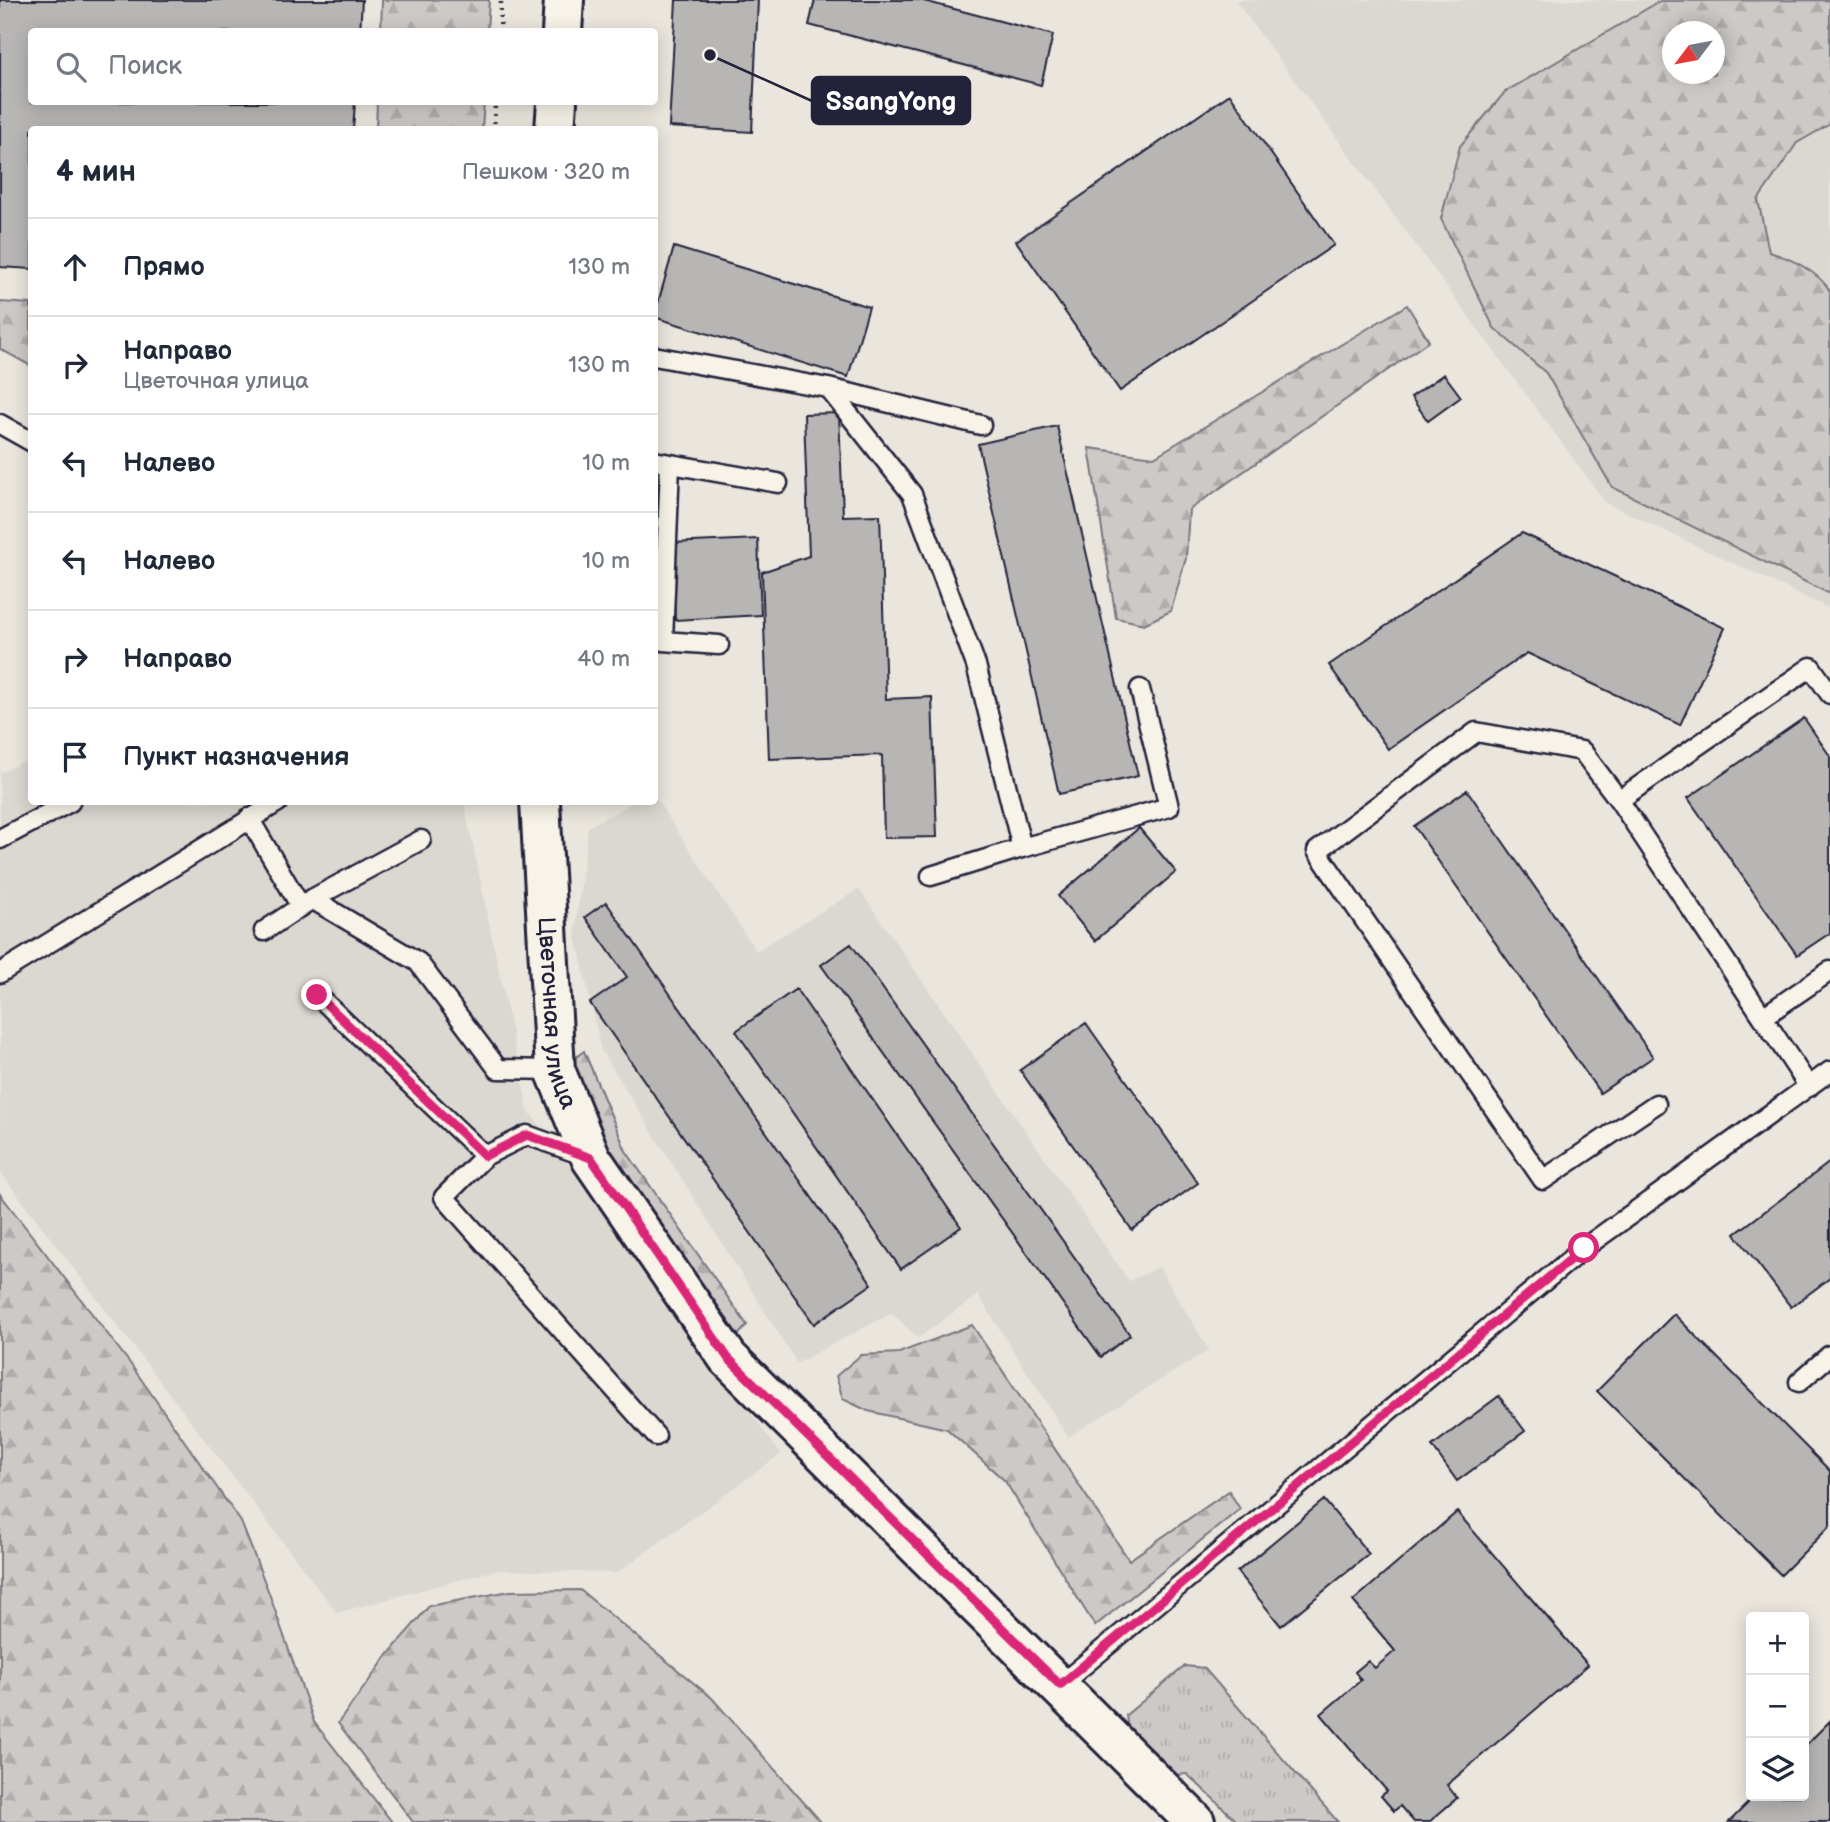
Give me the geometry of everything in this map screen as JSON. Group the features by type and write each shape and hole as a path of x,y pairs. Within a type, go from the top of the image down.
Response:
{"street":[{"path":"562,28 564,0"},
{"path":"555,126 557,105"},
{"name":"Цветочная улица","path":"540,805 555,1070 591,1158 728,1358 1195,1822"}],"lane":[{"path":"658,357 828,388 981,425"},
{"path":"828,388 912,494 976,665 1022,848"},
{"path":"0,424 28,440"},
{"path":"719,645 663,641 662,463 778,484"},
{"path":"1619,800 1811,667 1830,694"},
{"path":"931,876 1169,807 1140,689"},
{"path":"1656,1104 1543,1180 1317,851 1476,732 1582,751 1619,800 1808,1087"},
{"path":"0,839 65,805"},
{"path":"0,973 268,805"},
{"path":"249,818 307,903 418,962 498,1069 555,1070"},
{"path":"264,931 307,903 421,840"},
{"path":"1763,1017 1830,971"},
{"path":"317,995 485,1156"},
{"path":"1060,1685 1584,1248 1830,1071"},
{"path":"591,1158 527,1135 485,1156 444,1197 656,1436"},
{"path":"1798,1382 1830,1356"}],"path":[{"path":"500,28 501,0"},
{"path":"494,126 495,105"}],"shaded area":[{"path":"1235,0 1830,0 1830,609 1606,503"},
{"path":"28,759 28,805 465,805 528,1110 781,1454 617,1573 496,1570 337,1613 0,1172 0,773"},
{"path":"658,802 756,951 859,889 1129,1281 1159,1267 1209,1350 1068,1437 978,1295 918,1338 892,1313 797,1363 601,1050 575,932 588,827 628,805 658,805"}],"green space":[{"path":"382,0 489,0 487,28 381,28"},
{"path":"1830,0 1830,124 1797,143 1758,200 1769,252 1803,266 1818,277 1830,291 1830,594 1612,487 1546,373 1494,328 1441,219 1460,146 1505,92 1660,1"},
{"path":"377,105 484,105 482,126 376,126"},
{"path":"0,302 28,304 28,364 0,349"},
{"path":"1407,305 1429,341 1189,510 1186,558 1171,611 1144,624 1116,618 1089,448 1154,457"},
{"path":"584,1051 626,1151 747,1325 736,1338 605,1152 572,1060"},
{"path":"0,1194 129,1362 241,1522 314,1722 392,1822 0,1822"},
{"path":"972,1325 1129,1560 1229,1491 1240,1509 1095,1626 1005,1481 947,1429 868,1411 843,1399 836,1376 861,1355 899,1353"},
{"path":"580,1590 712,1698 821,1822 413,1822 338,1723 387,1656 429,1606 510,1591"},
{"path":"1185,1666 1204,1668 1338,1822 1238,1822 1187,1774 1164,1776 1128,1732 1126,1715"}],"building":[{"path":"0,0 362,0 360,28 28,28 28,105 355,105 353,126 28,126 28,269 0,267"},
{"path":"676,0 758,0 752,132 669,127"},
{"path":"815,0 920,0 1053,35 1041,85 809,25"},
{"path":"1230,94 1334,245 1120,391 1016,241"},
{"path":"674,247 869,307 848,377 658,318 658,303"},
{"path":"1444,374 1461,397 1428,421 1411,397"},
{"path":"839,413 843,516 880,515 886,699 932,697 937,837 884,838 882,755 769,759 762,572 809,556 804,414"},
{"path":"1057,426 1138,776 1059,794 978,444"},
{"path":"658,472 661,472 658,511"},
{"path":"1522,533 1725,628 1680,725 1527,653 1388,749 1329,665"},
{"path":"758,539 761,615 675,620 671,543"},
{"path":"1804,718 1830,756 1830,933 1797,955 1688,798"},
{"path":"1467,790 1653,1057 1600,1093 1414,826"},
{"path":"1139,828 1176,872 1095,941 1058,896"},
{"path":"606,902 872,1284 814,1324 590,1003 627,977 585,917"},
{"path":"851,944 1130,1335 1101,1357 821,965"},
{"path":"796,989 961,1227 901,1269 736,1031"},
{"path":"1086,1023 1198,1183 1132,1230 1020,1070"},
{"path":"1830,1162 1830,1278 1791,1307 1735,1234"},
{"path":"1674,1314 1830,1471 1830,1526 1781,1575 1597,1391"},
{"path":"1499,1396 1525,1431 1457,1481 1432,1446"},
{"path":"1324,1500 1369,1554 1281,1626 1237,1572"},
{"path":"1457,1512 1588,1665 1447,1785 1457,1798 1429,1822 1414,1822 1400,1806 1394,1811 1381,1796 1387,1791 1321,1714 1361,1680 1355,1672 1368,1661 1375,1668 1395,1651 1353,1601"},
{"path":"1830,1721 1830,1822 1729,1822 1750,1801 1809,1801 1809,1742"}],"place":[{"name":"SsangYong","path":"710,55"}],"route":[{"path":"317,995 485,1156 527,1135 591,1158 728,1358 1060,1685 1584,1248"}]}
